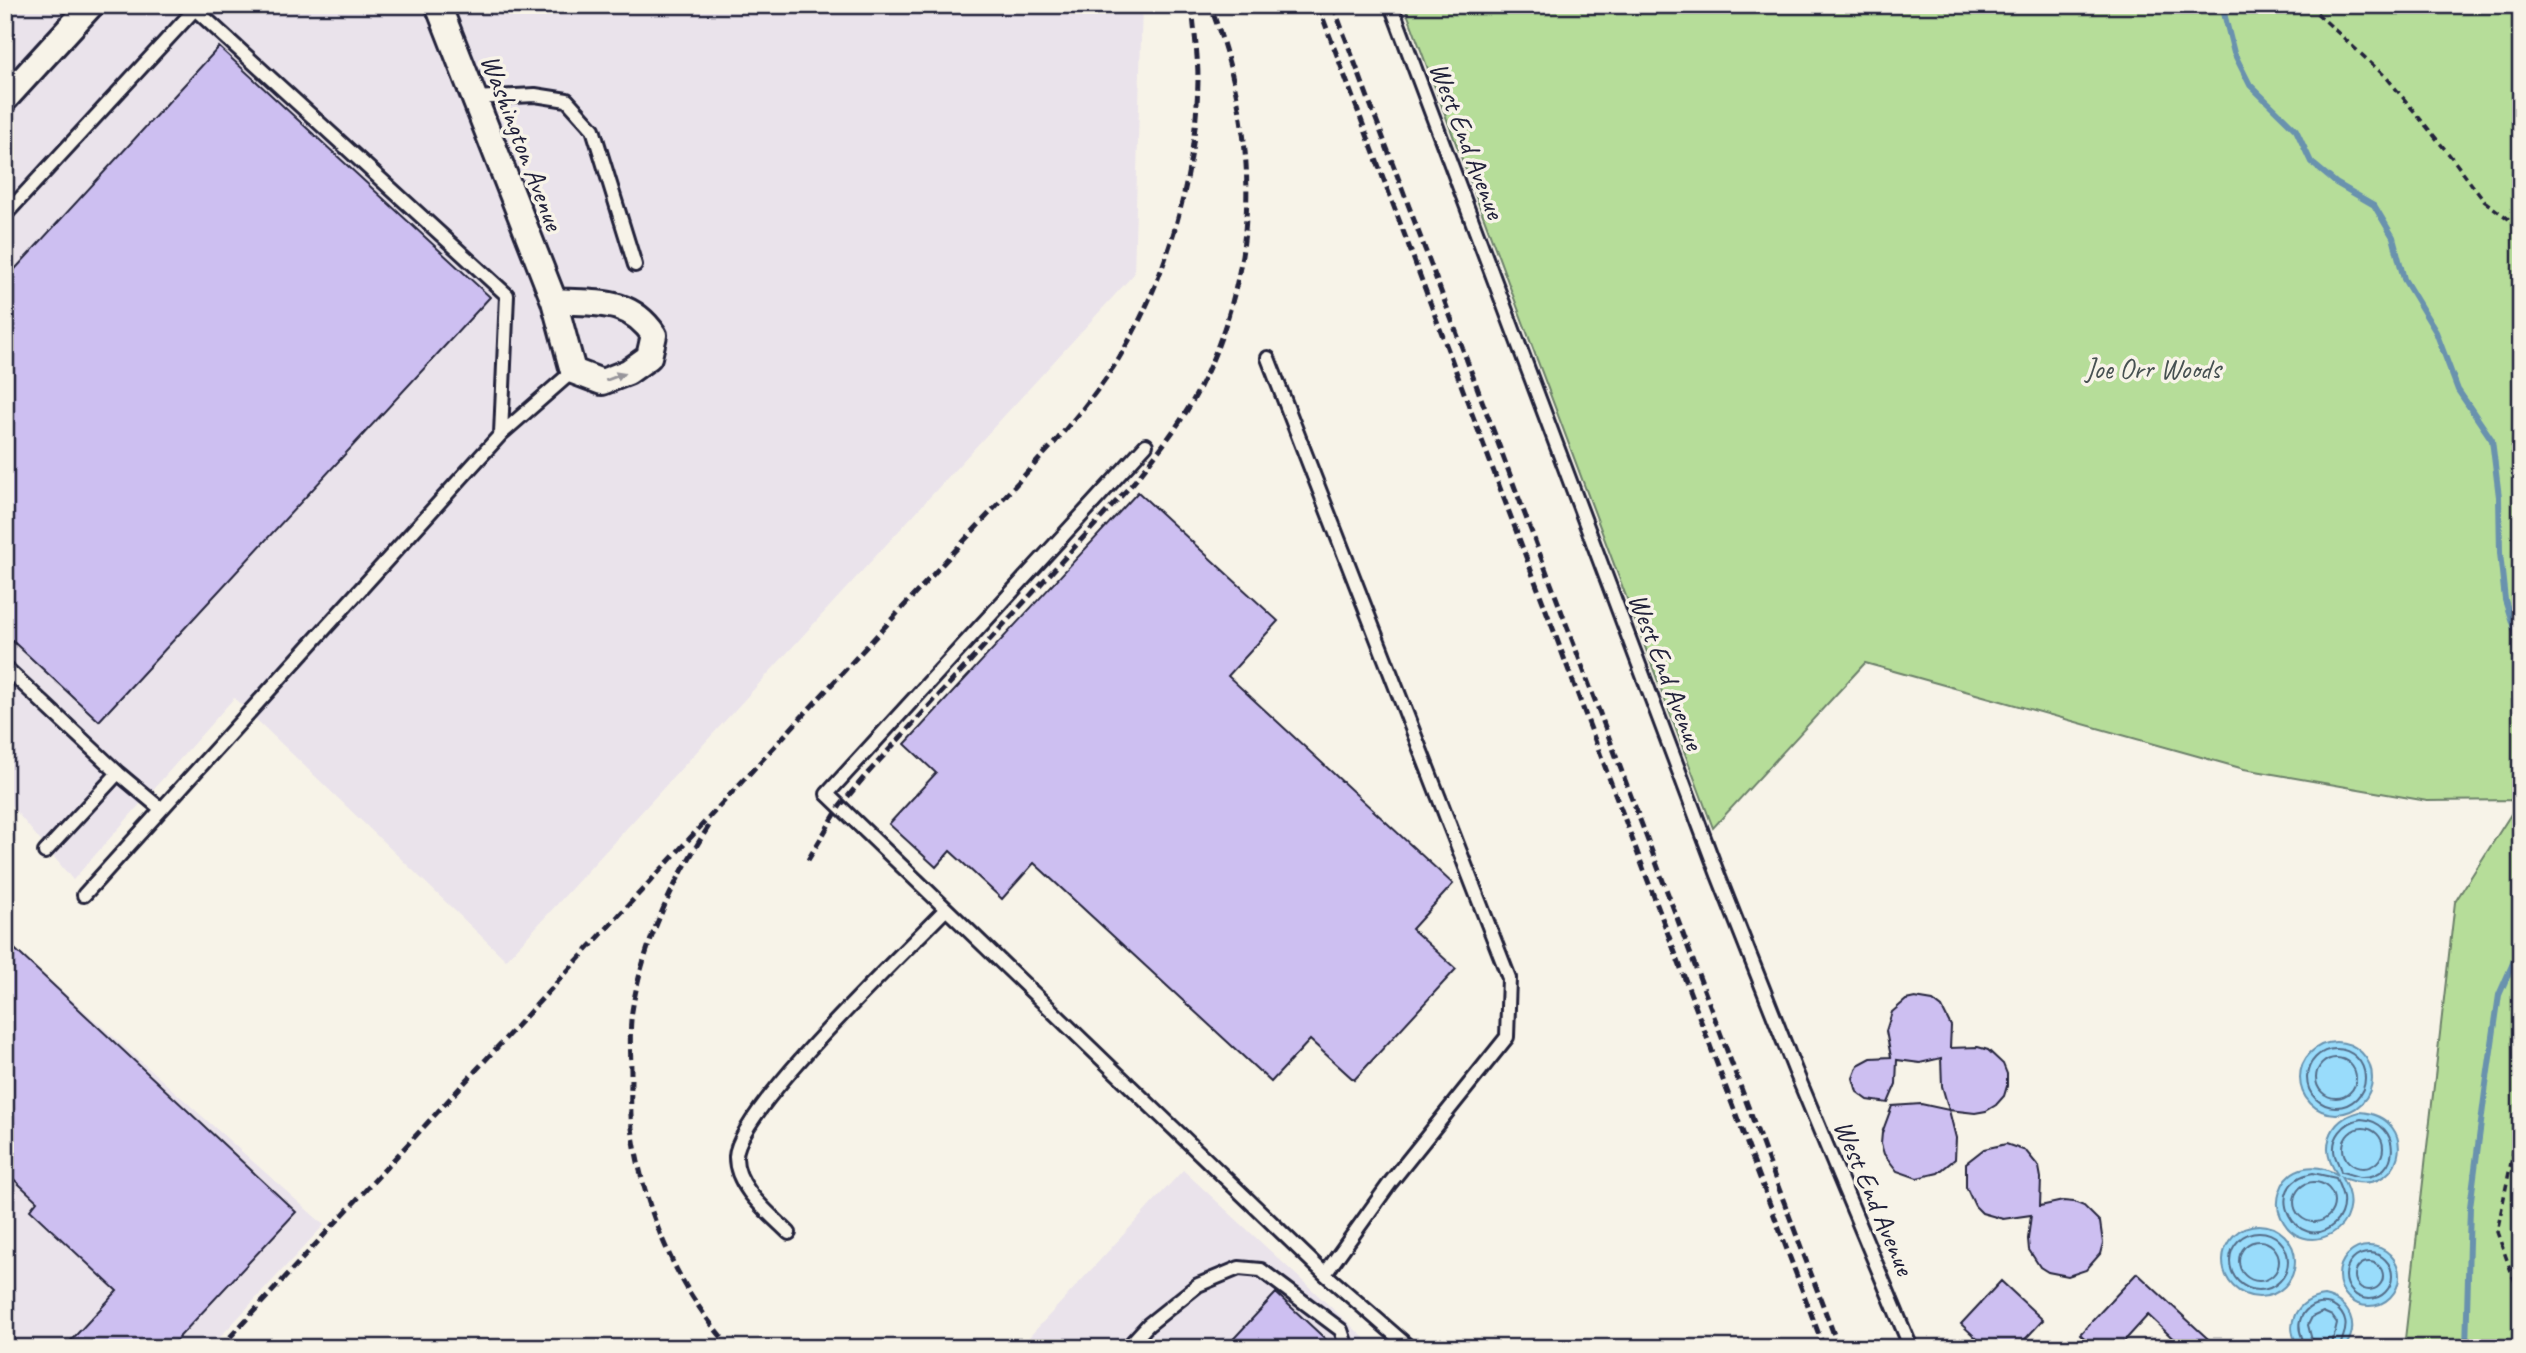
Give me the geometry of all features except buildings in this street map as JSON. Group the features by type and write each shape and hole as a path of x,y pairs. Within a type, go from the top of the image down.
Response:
{"street":[{"path":"5,99 91,5"},
{"name":"Washington Avenue","path":"438,5 554,301 573,371"},
{"path":"554,301 619,305 644,320 654,335 649,357 628,372 602,382 573,371"}],"lane":[{"name":"West End Avenue","path":"1391,5 1718,875 1795,1070 1912,1348"},
{"path":"5,215 192,7 507,295 501,434"},
{"path":"474,98 535,95 567,100 593,130 635,265"},
{"path":"1268,358 1509,978 1507,1037 1390,1183 1325,1274"},
{"path":"84,895 501,434 573,371"},
{"path":"1146,445 827,794 1325,1274 1410,1348"},
{"path":"5,667 162,809"},
{"path":"46,852 118,772"},
{"path":"789,1233 754,1198 739,1174 736,1155 742,1137 761,1106 805,1054 946,909"},
{"path":"1127,1348 1148,1325 1198,1285 1239,1268 1261,1270 1271,1277 1341,1330 1347,1348"}],"path":[{"path":"2308,5 2387,78 2484,201 2521,228"},
{"path":"2521,1112 2497,1232 2521,1299"}],"shaded area":[{"path":"5,5 1142,5 1134,274 506,960 234,698 73,880 5,798"},
{"path":"5,940 324,1225 210,1348 5,1348"},
{"path":"1183,1170 1375,1348 1019,1348"}],"green space":[{"name":"Joe Orr Woods","path":"1404,5 2521,5 2521,1348 2404,1348 2455,902 2520,800 2427,801 2244,769 1865,663 1713,828"}],"water":[{"path":"2336,1042 2350,1045 2362,1052 2369,1064 2372,1078 2369,1092 2362,1104 2350,1111 2336,1114 2322,1111 2310,1104 2303,1092 2300,1078 2303,1064 2310,1052 2322,1045"},
{"path":"2359,1112 2379,1117 2392,1128 2398,1142 2398,1156 2391,1170 2379,1179 2362,1182 2341,1177 2349,1195 2348,1211 2342,1224 2331,1234 2304,1238 2291,1231 2281,1217 2278,1204 2280,1191 2290,1175 2304,1168 2321,1168 2338,1175 2329,1156 2330,1137 2340,1122"},
{"path":"2259,1225 2279,1231 2289,1241 2295,1261 2289,1281 2279,1291 2259,1297 2239,1291 2229,1281 2223,1261 2229,1241 2239,1231"},
{"path":"2363,1246 2375,1246 2394,1259 2399,1276 2397,1288 2386,1301 2375,1306 2363,1306 2344,1293 2339,1282 2339,1270 2352,1251"},
{"path":"2324,1296 2340,1304 2350,1316 2352,1331 2349,1340 2344,1348 2300,1348 2292,1331 2295,1315 2306,1302"}],"waterway":[{"path":"2222,5 2234,53 2250,85 2296,130 2311,162 2336,183 2374,205 2393,237 2404,279 2436,332 2458,390 2492,440 2499,497 2500,553 2505,600 2521,650"},
{"path":"2466,1348 2470,1207 2485,1092 2499,995 2521,945"}],"railway":[{"path":"220,1348 1056,441 1100,386 1123,351 1154,288 1167,254 1186,185 1198,80 1192,5"},
{"path":"808,860 840,806 1134,482 1176,427 1198,391 1219,343 1234,295 1243,247 1247,200 1245,151 1238,103 1210,5"},
{"path":"1318,5 1824,1348"},
{"path":"1333,5 1839,1348"},
{"path":"709,826 671,892 643,961 631,1019 631,1115 644,1188 665,1245 694,1299 731,1348"}]}
